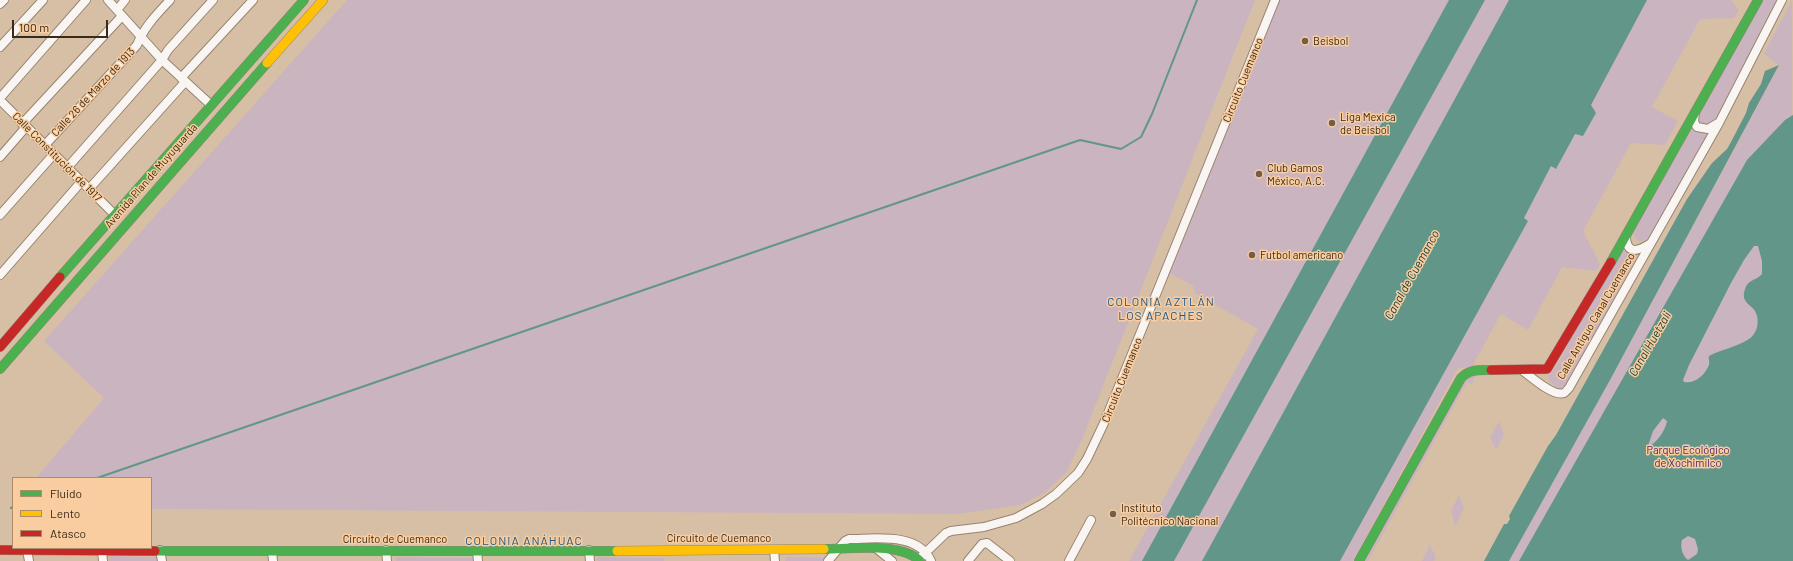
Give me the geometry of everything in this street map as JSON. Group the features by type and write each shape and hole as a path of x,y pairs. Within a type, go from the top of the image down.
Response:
{"street":[{"path":"0,4 4,0"},
{"path":"0,48 43,0"},
{"path":"0,99 86,0"},
{"path":"108,0 162,60 211,105"},
{"path":"0,157 24,125 119,13 125,0"},
{"name":"Calle 26 de Marzo de 1913","path":"45,145 137,45 140,36 149,23 170,0"},
{"path":"67,168 213,0"},
{"path":"89,190 253,0"},
{"name":"Avenida Plan de Muyuguarda","path":"0,347 114,214 304,0"},
{"name":"Avenida Plan de Muyuguarda","path":"0,369 322,0"},
{"name":"Circuito Cuemanco","path":"919,560 941,537 951,531 1004,522 1016,518 1042,504 1069,484 1088,459 1110,409 1275,0"},
{"name":"Calle Antiguo Canal Cuemanco","path":"1522,370 1548,369 1758,0"},
{"name":"Calle Antiguo Canal Cuemanco","path":"1522,370 1550,390 1557,393 1564,393 1569,388 1719,123 1782,0"},
{"name":"Calle Constitución de 1917","path":"0,99 24,125 114,214"},
{"path":"1695,112 1694,122 1697,127 1708,129 1719,123"},
{"path":"0,215 54,154"},
{"path":"0,275 81,182"},
{"path":"1626,234 1626,243 1629,248 1634,250 1640,250 1653,242"},
{"path":"1360,561 1461,378 1466,373 1474,370 1522,370"},
{"path":"1069,561 1091,520"},
{"name":"Circuito de Cuemanco","path":"838,549 849,540 896,540 914,544 926,552"},
{"path":"968,561 982,544 987,543 1010,561"},
{"path":"830,560 838,549"},
{"path":"877,549 892,561"},
{"name":"Circuito de Cuemanco","path":"0,550 386,550 477,556 589,550 877,549 904,551 919,560"},
{"path":"28,550 29,561"},
{"path":"102,550 103,561"},
{"path":"160,550 162,561"},
{"path":"386,550 387,561"},
{"path":"589,550 590,561"},
{"path":"774,550 775,561"},
{"path":"272,551 273,561"},
{"path":"926,552 931,561"}],"green space":[{"path":"347,0 1255,0 1081,442 1066,473 1044,493 1020,505 957,514 152,509 152,477 37,477 104,398 44,341"},
{"path":"1275,0 1731,0 1739,10 1734,18 1700,19 1652,107 1678,121 1665,145 1631,143 1583,231 1600,264 1596,271 1562,267 1528,330 1501,314 1473,367 1458,368 1353,561 1129,561 1258,329 1196,294 1193,286 1168,272"},
{"path":"1760,0 1778,0 1712,125 1706,127 1697,122 1697,115"},
{"name":"Parque Ecológico de Xochimilco","path":"1792,0 1793,561 1509,561 1610,380 1779,66 1764,54"},
{"path":"1692,123 1710,130 1655,228 1648,238 1642,242 1639,241 1633,234 1634,228"},
{"path":"1623,242 1639,252 1564,388 1560,390 1549,381 1548,375 1556,367"},
{"path":"1476,376 1472,384 1467,382 1368,561 1365,561 1466,377"},
{"path":"1499,421 1504,435 1496,450 1490,437"},
{"path":"1459,495 1464,509 1455,526 1451,511"},
{"path":"1430,545 1436,557 1434,561 1422,561"},
{"path":"109,556 158,557 159,561 109,561"},
{"path":"395,557 474,558 474,561 396,561"},
{"path":"597,557 664,558 664,561 598,561"},
{"path":"785,557 834,558 832,561 785,561"}],"water":[{"path":"1449,0 1485,0 1174,561 1142,561"},
{"name":"Canal de Cuemanco","path":"1509,0 1647,0 1591,105 1596,113 1583,136 1575,134 1556,169 1551,166 1524,218 1528,221 1340,561 1202,561"},
{"path":"1779,65 1610,380 1509,561 1484,561 1504,524 1507,524 1510,519 1509,516 1548,446 1556,435 1687,199 1712,163 1727,149 1746,113 1749,103 1761,84 1765,71"},
{"name":"Parque Ecológico de Xochimilco","path":"1793,115 1793,561 1519,561 1747,160 1785,120","holes":["1754,246 1758,246 1762,261 1762,274 1747,285 1745,288 1744,299 1757,315 1758,322 1756,330 1752,336 1744,342 1709,356 1709,365 1705,372 1692,382 1684,382 1683,380 1689,365 1731,283","1663,418 1667,421 1660,436 1654,443 1648,446 1653,431","1688,536 1695,539 1698,549 1697,554 1688,560 1682,551 1682,540"]}],"waterway":[{"path":"100,477 1080,140 1121,149 1141,137 1152,114 1197,0"}],"traffic: fast":[{"path":"60,277 304,0"},
{"path":"1611,262 1758,0"},
{"path":"0,369 267,63"},
{"path":"1359,561 1461,378 1471,372 1491,370"},
{"path":"824,549 888,549 901,551 920,561"},
{"path":"155,551 617,551"}],"traffic: slow":[{"path":"267,63 323,0"},
{"path":"617,551 824,549"}],"traffic: jam":[{"path":"1491,370 1547,369 1611,262"},
{"path":"0,347 60,277"},
{"path":"0,550 155,551"}],"place":[{"name":"Beisbol","path":"1305,41"},
{"name":"Liga Mexica de Beisbol","path":"1332,123"},
{"name":"Club Gamos México, A.C.","path":"1259,174"},
{"name":"Futbol americano","path":"1252,255"},
{"name":"Instituto Politécnico Nacional","path":"1113,514"}],"district":[{"name":"COLONIA AZTLÁN LOS APACHES","path":"1161,309"},
{"name":"COLONIA ANÁHUAC","path":"524,541"}],"water label":[{"name":"Canal Huetzali","path":"1650,344"}]}
